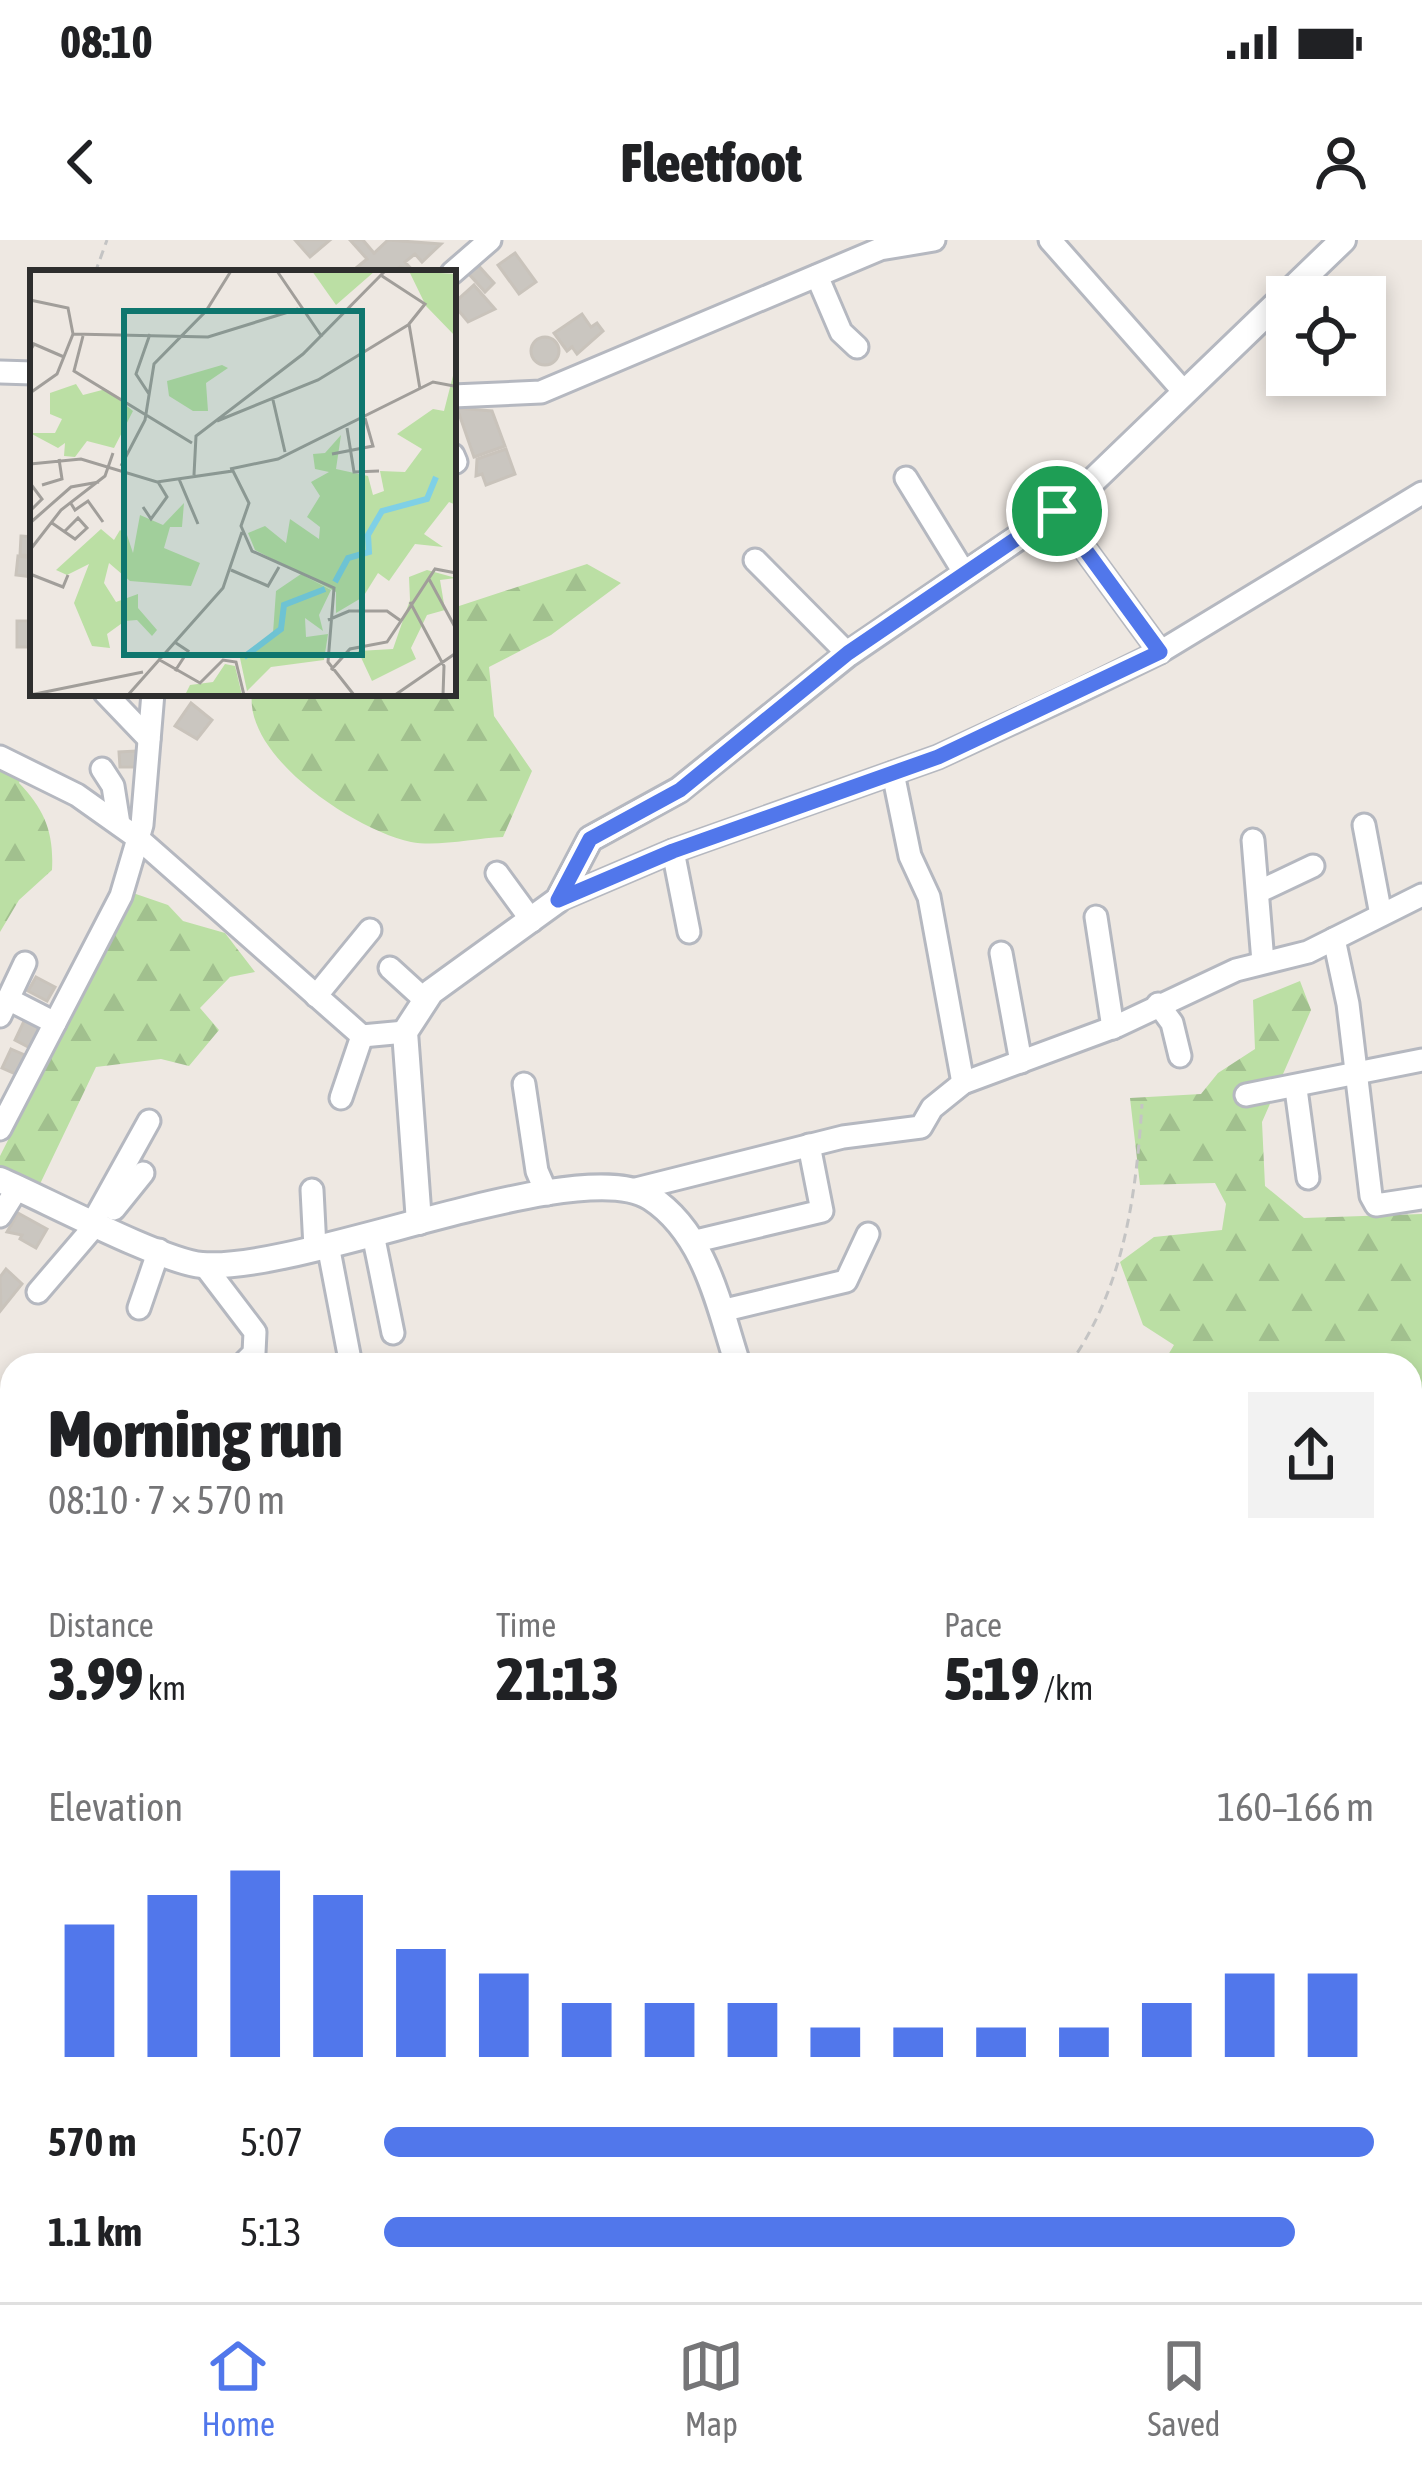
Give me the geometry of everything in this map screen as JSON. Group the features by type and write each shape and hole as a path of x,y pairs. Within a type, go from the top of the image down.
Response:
{"street":[{"path":"455,270 490,240"},
{"path":"456,396 542,392 880,249 934,240"},
{"path":"1050,240 1185,392"},
{"path":"558,900 590,839 680,790 848,653 1057,511 1343,240"},
{"path":"817,276 841,332 856,347"},
{"path":"0,372 30,373"},
{"path":"906,478 965,574"},
{"path":"419,1222 405,1032 424,999 558,900 673,851 893,773 1160,652 1422,493"},
{"path":"1057,511 1160,652"},
{"path":"755,560 848,653"},
{"path":"108,696 149,739"},
{"path":"0,1129 121,896 139,839 153,696"},
{"path":"0,757 77,795 139,839 362,1036 405,1032"},
{"path":"102,769 113,786 119,824"},
{"path":"893,773 910,856 929,897 963,1084"},
{"path":"1364,825 1382,915"},
{"path":"1253,840 1263,962"},
{"path":"673,851 689,932"},
{"path":"1258,892 1313,866"},
{"path":"496,873 532,921"},
{"path":"0,1216 9,1184 204,1265 263,1261 547,1194 632,1190 808,1145 921,1126 932,1108 963,1084 1113,1028 1158,1004 1263,962 1288,959 1422,895"},
{"path":"1096,916 1113,1028"},
{"path":"316,996 370,930"},
{"path":"1334,939 1370,1196 1376,1205 1388,1207 1422,1198"},
{"path":"1001,953 1022,1062"},
{"path":"25,963 4,1008 55,1023"},
{"path":"390,968 424,999"},
{"path":"1158,1004 1172,1023 1180,1056"},
{"path":"341,1098 362,1036"},
{"path":"1246,1095 1296,1089 1422,1060"},
{"path":"524,1084 537,1171 547,1194"},
{"path":"1296,1089 1308,1178"},
{"path":"99,1223 149,1121"},
{"path":"692,1242 822,1211 808,1145"},
{"path":"38,1292 143,1173"},
{"path":"312,1190 348,1353"},
{"path":"632,1190 650,1197 692,1242 735,1353"},
{"path":"373,1234 393,1333"},
{"path":"721,1311 846,1281 868,1234"},
{"path":"139,1308 159,1250"},
{"path":"204,1265 255,1332 254,1353"}],"path":[{"path":"96,270 107,240"},
{"path":"1076,1353 1101,1307 1136,1204 1142,1104"}],"green space":[{"path":"587,564 621,583 551,635 489,667 494,716 532,771 503,837 411,842 361,823 284,765 254,717 252,696 456,696 456,607"},
{"path":"0,760 24,770 19,783 46,823 52,870 19,900 0,932"},
{"path":"133,893 168,905 183,921 225,933 255,972 230,977 200,1008 219,1030 189,1066 161,1059 96,1067 40,1184 0,1166 0,1156"},
{"path":"1300,981 1311,1010 1262,1122 1265,1186 1304,1218 1422,1214 1422,1353 1169,1353 1174,1345 1143,1325 1120,1262 1154,1237 1222,1230 1226,1204 1215,1183 1140,1185 1130,1098 1201,1094 1218,1073 1255,1049 1253,1000"}],"building":[{"path":"295,240 330,240 310,257"},
{"path":"350,240 363,240 374,253 388,240 441,244 422,262 415,254 405,262 412,270 358,270 367,259"},
{"path":"515,253 536,282 519,294 498,265"},
{"path":"477,264 494,283 485,292 468,273"},
{"path":"474,285 495,309 468,322 456,301"},
{"path":"582,314 591,327 597,323 603,331 577,354 572,347 567,351 554,333"},
{"path":"545,337 555,341 559,351 555,361 545,365 535,361 531,351 535,341"},
{"path":"457,408 492,411 505,446 474,457"},
{"path":"506,449 515,474 486,485 482,474 476,476 477,459"},
{"path":"21,536 30,537 30,556 20,555"},
{"path":"18,556 30,558 30,577 16,575"},
{"path":"17,621 29,621 29,647 17,647"},
{"path":"191,703 212,720 197,739 175,726"},
{"path":"136,751 137,767 120,767 119,752"},
{"path":"36,977 55,987 47,1001 28,991"},
{"path":"25,1019 43,1028 32,1049 15,1040"},
{"path":"11,1049 27,1056 18,1075 2,1068"},
{"path":"18,1213 47,1229 36,1248 20,1239 22,1235 7,1232"},
{"path":"6,1269 22,1284 1,1310 0,1277"}],"route":[{"path":"1057,511 1160,652 938,757 673,851 558,900 590,839 680,790 848,653 1057,511"}]}
